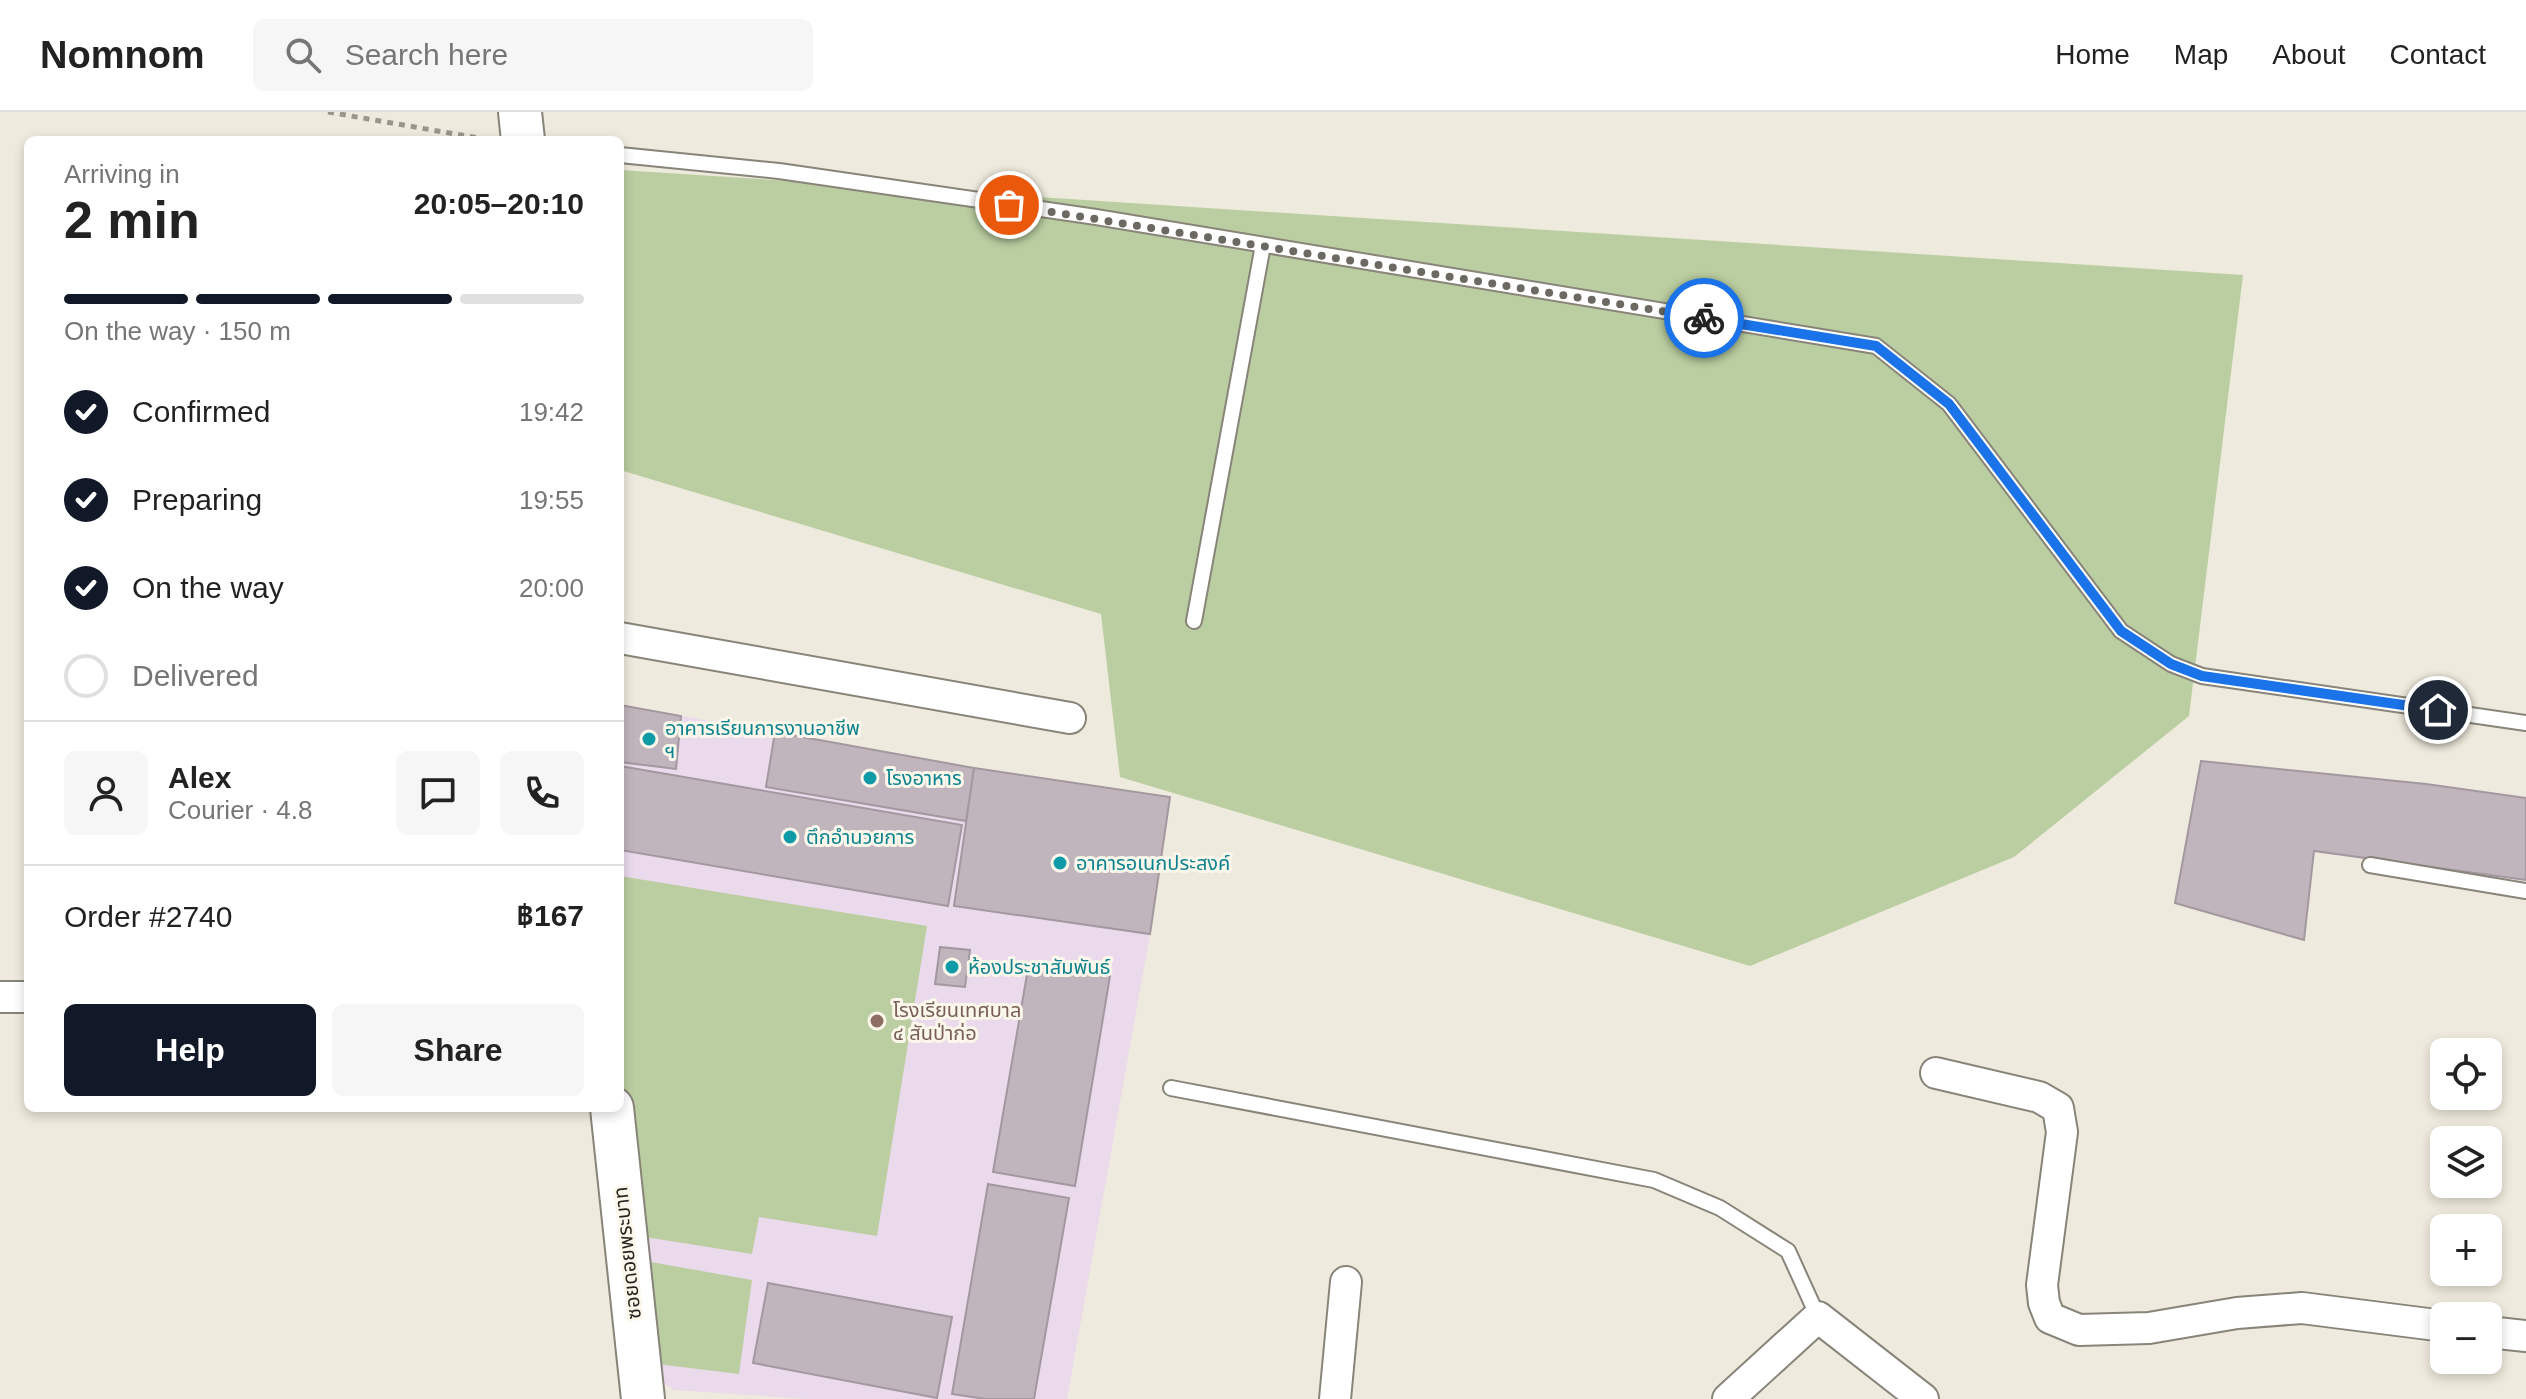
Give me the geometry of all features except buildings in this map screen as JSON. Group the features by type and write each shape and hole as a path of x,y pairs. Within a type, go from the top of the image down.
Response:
{"street":[{"path":"520,112 523,136"},
{"path":"624,639 1070,718"},
{"path":"0,997 24,997"},
{"path":"1936,1073 2039,1097 2058,1108 2062,1132 2042,1285 2050,1318 2065,1326 2079,1330 2149,1328 2237,1313 2302,1308 2430,1324"},
{"name":"ซอยดอยพระบาท","path":"612,1112 643,1399"},
{"path":"1335,1399 1346,1282"},
{"path":"1728,1399 1818,1317 1923,1399"},
{"path":"2502,1333 2526,1336"}],"lane":[{"path":"624,155 779,171 1263,245 1876,346 1949,404 2121,631 2171,664 2202,676 2526,723"},
{"path":"1194,621 1263,245"},
{"path":"2370,865 2526,891"},
{"path":"1171,1088 1654,1180 1720,1208 1788,1251 1818,1317"}],"path":[{"path":"328,112 465,136"}],"shaded area":[{"name":"โรงเรียนเทศบาล ๔ สันป่าก่อ","path":"624,706 974,768 1170,797 1150,934 1067,1399 807,1399 674,1390 639,1367 620,1112 624,1112"}],"green space":[{"path":"624,170 2243,275 2189,716 2014,857 1750,966 1120,777 1101,614 624,471"},
{"path":"624,877 927,926 877,1236 759,1217 752,1254 626,1234 620,1112 624,1112"},
{"path":"651,1262 752,1280 739,1374 657,1364"}],"way so far":[{"path":"1009,205 1704,318"}],"place":[{"name":"อาคารเรียนการงานอาชีพ ฯ","path":"649,739"},
{"name":"โรงอาหาร","path":"870,778"},
{"name":"ตึกอำนวยการ","path":"790,837"},
{"name":"อาคารอเนกประสงค์","path":"1060,863"},
{"name":"ห้องประชาสัมพันธ์","path":"952,967"},
{"name":"โรงเรียนเทศบาล ๔ สันป่าก่อ","path":"877,1021"}],"route":[{"path":"1704,318 1876,346 1949,404 2121,631 2171,664 2202,676 2438,710"}]}
